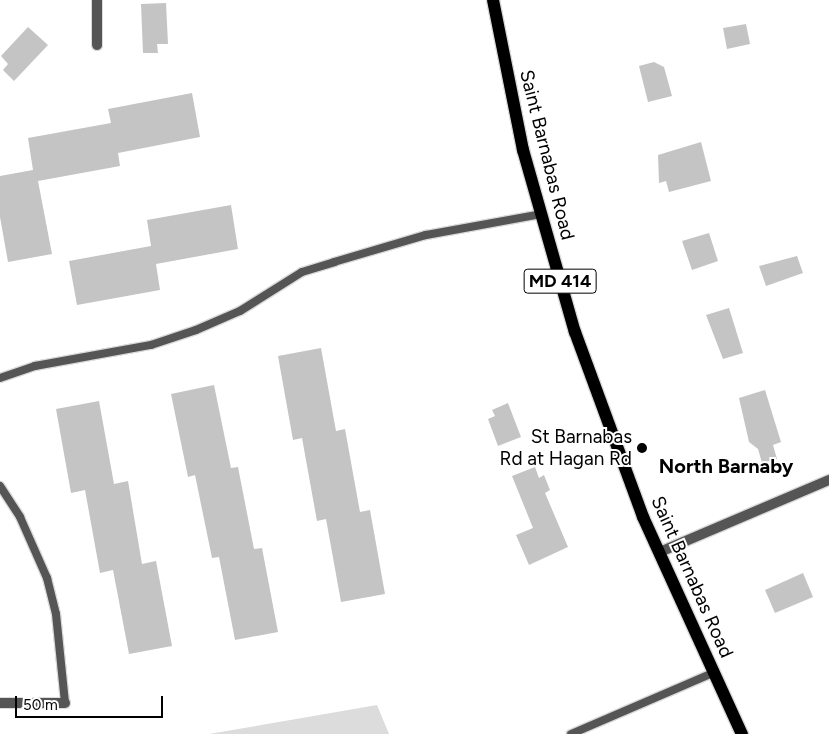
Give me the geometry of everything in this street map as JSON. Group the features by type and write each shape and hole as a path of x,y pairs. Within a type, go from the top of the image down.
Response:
{"main road":[{"name":"Saint Barnabas Road","path":"493,0 523,150 606,423 660,552 676,596 715,672 742,734"}],"street":[{"path":"97,0 97,45"},
{"path":"660,552 829,480"},
{"path":"0,703 65,703"}],"lane":[{"path":"0,378 35,366 143,347 196,330 240,310 302,272 334,262 426,235 542,214"},
{"path":"0,486 20,517 47,578 56,614 65,703"},
{"path":"570,734 715,672"}],"shaded area":[{"path":"377,705 389,734 209,734"}],"building":[{"path":"166,3 168,44 157,44 158,53 143,53 141,4"},
{"path":"746,24 750,44 727,49 723,28"},
{"path":"28,27 48,45 14,81 3,70 8,64 1,56"},
{"path":"654,62 664,67 672,96 648,102 639,66"},
{"path":"192,93 200,137 118,153 120,166 38,181 52,254 8,262 0,217 0,176 33,170 28,138 111,123 108,109"},
{"path":"701,142 711,181 669,192 666,181 659,183 658,155"},
{"path":"231,205 238,249 156,264 160,290 77,305 69,261 151,246 147,220"},
{"path":"709,233 718,261 692,270 682,241"},
{"path":"797,256 803,273 766,286 759,266"},
{"path":"729,308 743,353 723,359 706,315"},
{"path":"321,348 336,431 345,429 360,512 370,510 385,594 341,602 326,519 317,521 302,438 293,440 278,356"},
{"path":"214,385 231,468 238,467 254,549 262,548 278,632 235,640 219,557 212,558 195,475 188,477 171,394"},
{"path":"765,390 781,442 773,445 777,459 762,463 758,449 749,442 739,398"},
{"path":"99,401 114,484 128,481 142,564 156,561 172,646 129,654 113,570 100,573 85,490 71,493 56,409"},
{"path":"508,403 521,437 498,446 488,419 495,416 492,410"},
{"path":"535,467 539,478 544,475 550,490 545,493 568,547 529,565 516,535 533,528 512,476"},
{"path":"803,573 813,597 775,613 765,590"}],"place":[{"name":"St Barnabas Rd at Hagan Rd","path":"642,448"}],"district":[{"name":"North Barnaby","path":"726,466"}]}
